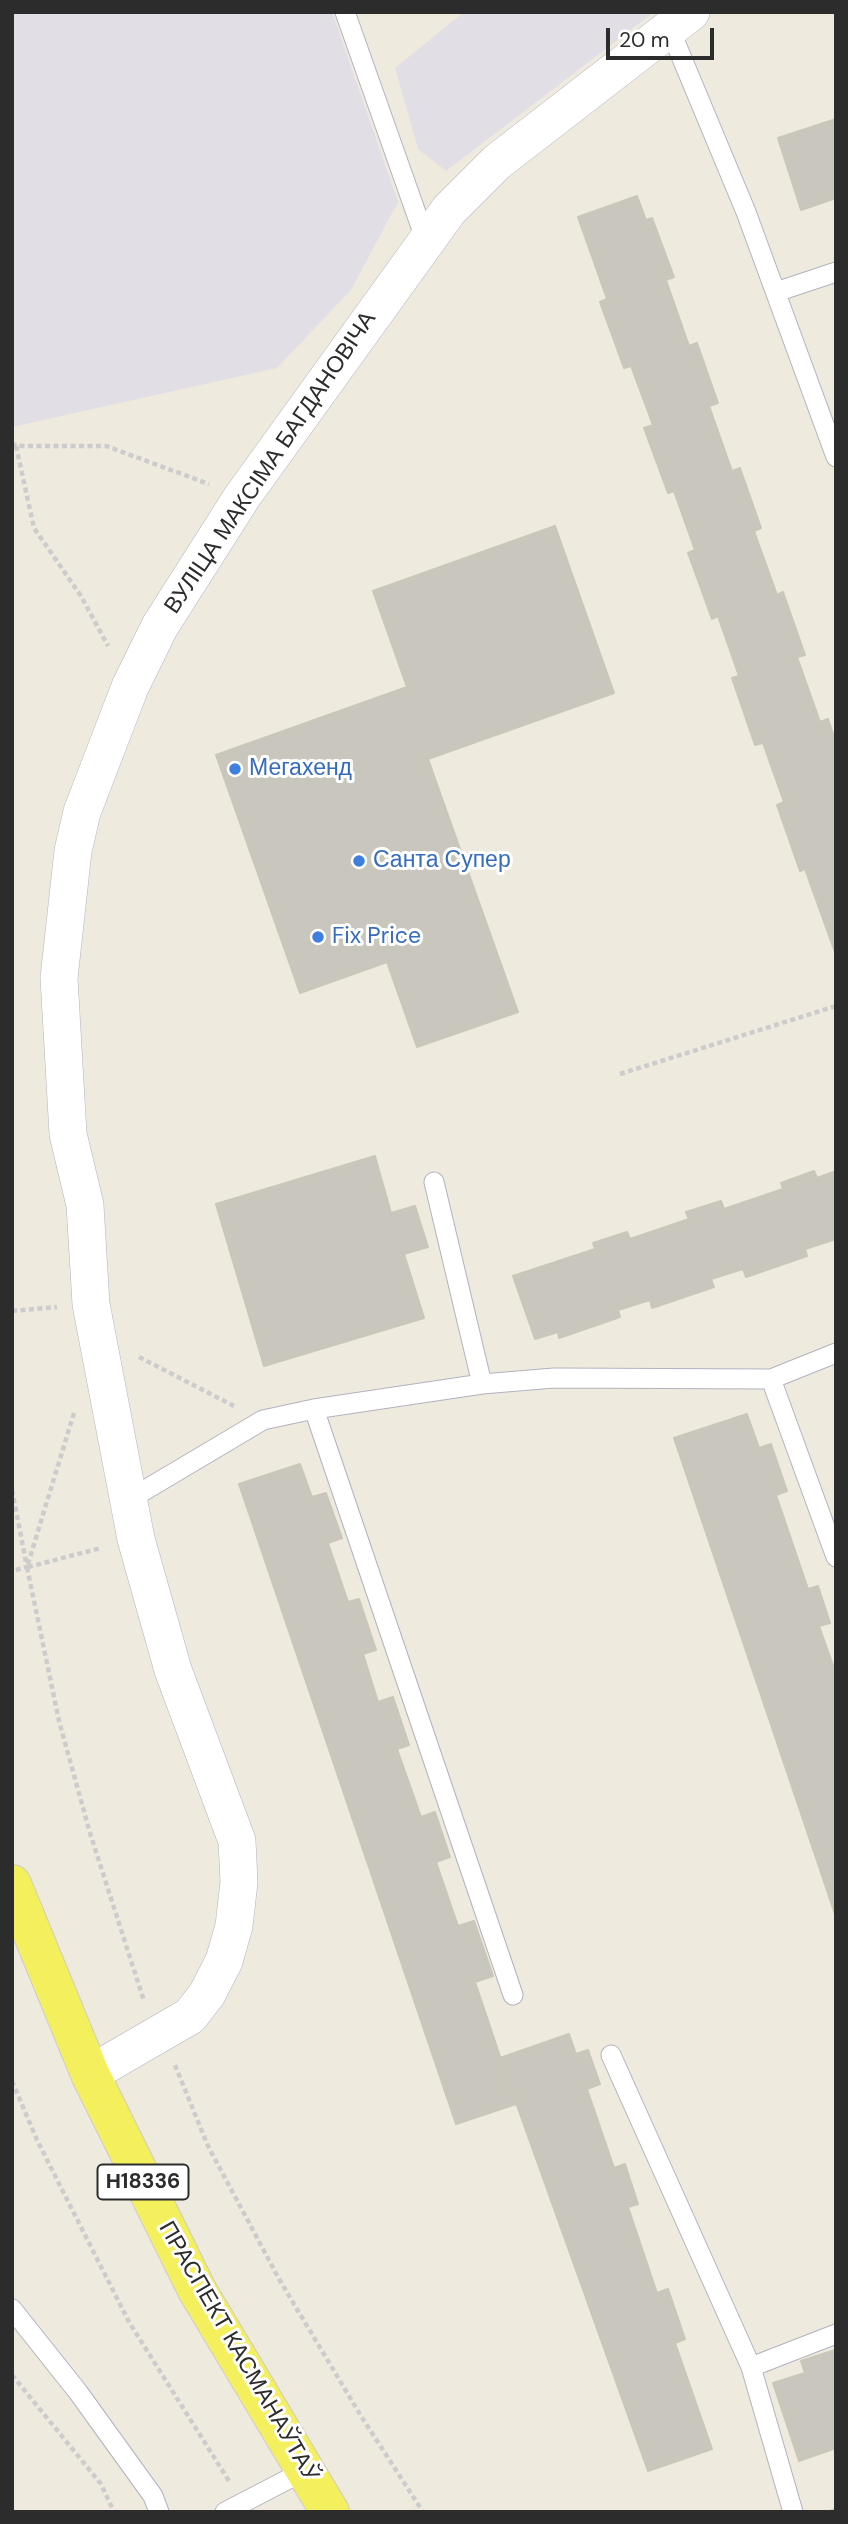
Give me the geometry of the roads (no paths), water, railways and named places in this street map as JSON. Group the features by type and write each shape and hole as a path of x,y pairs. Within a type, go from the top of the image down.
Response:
{"main road":[{"name":"ПРАСПЕКТ КАСМАНАЎТАЎ","path":"12,1884 90,2074 197,2290 330,2512"}],"street":[{"name":"ВУЛІЦА МАКСІМА БАГДАНОВІЧА","path":"90,2074 190,2016 207,1994 227,1950 234,1926 239,1882 237,1841 173,1670 136,1539 91,1304 85,1205 68,1134 59,978 73,851 82,812 130,687 160,626 242,497 449,210 497,162 678,22"}],"lane":[{"path":"345,12 426,241"},
{"path":"678,22 676,44 746,212 836,457"},
{"path":"776,292 836,272"},
{"path":"434,1182 482,1384"},
{"path":"130,1499 263,1420 314,1409 482,1384 554,1378 771,1379 836,1353"},
{"path":"771,1379 836,1557"},
{"path":"314,1409 513,1995"},
{"path":"611,2055 751,2367 793,2512"},
{"path":"12,2309 78,2392 153,2496 159,2512"},
{"path":"751,2367 836,2334"},
{"path":"225,2512 304,2471"}],"place":[{"name":"Мегахенд","path":"235,769"},
{"name":"Санта Супер","path":"359,861"},
{"name":"Fix Price","path":"318,937"}]}
